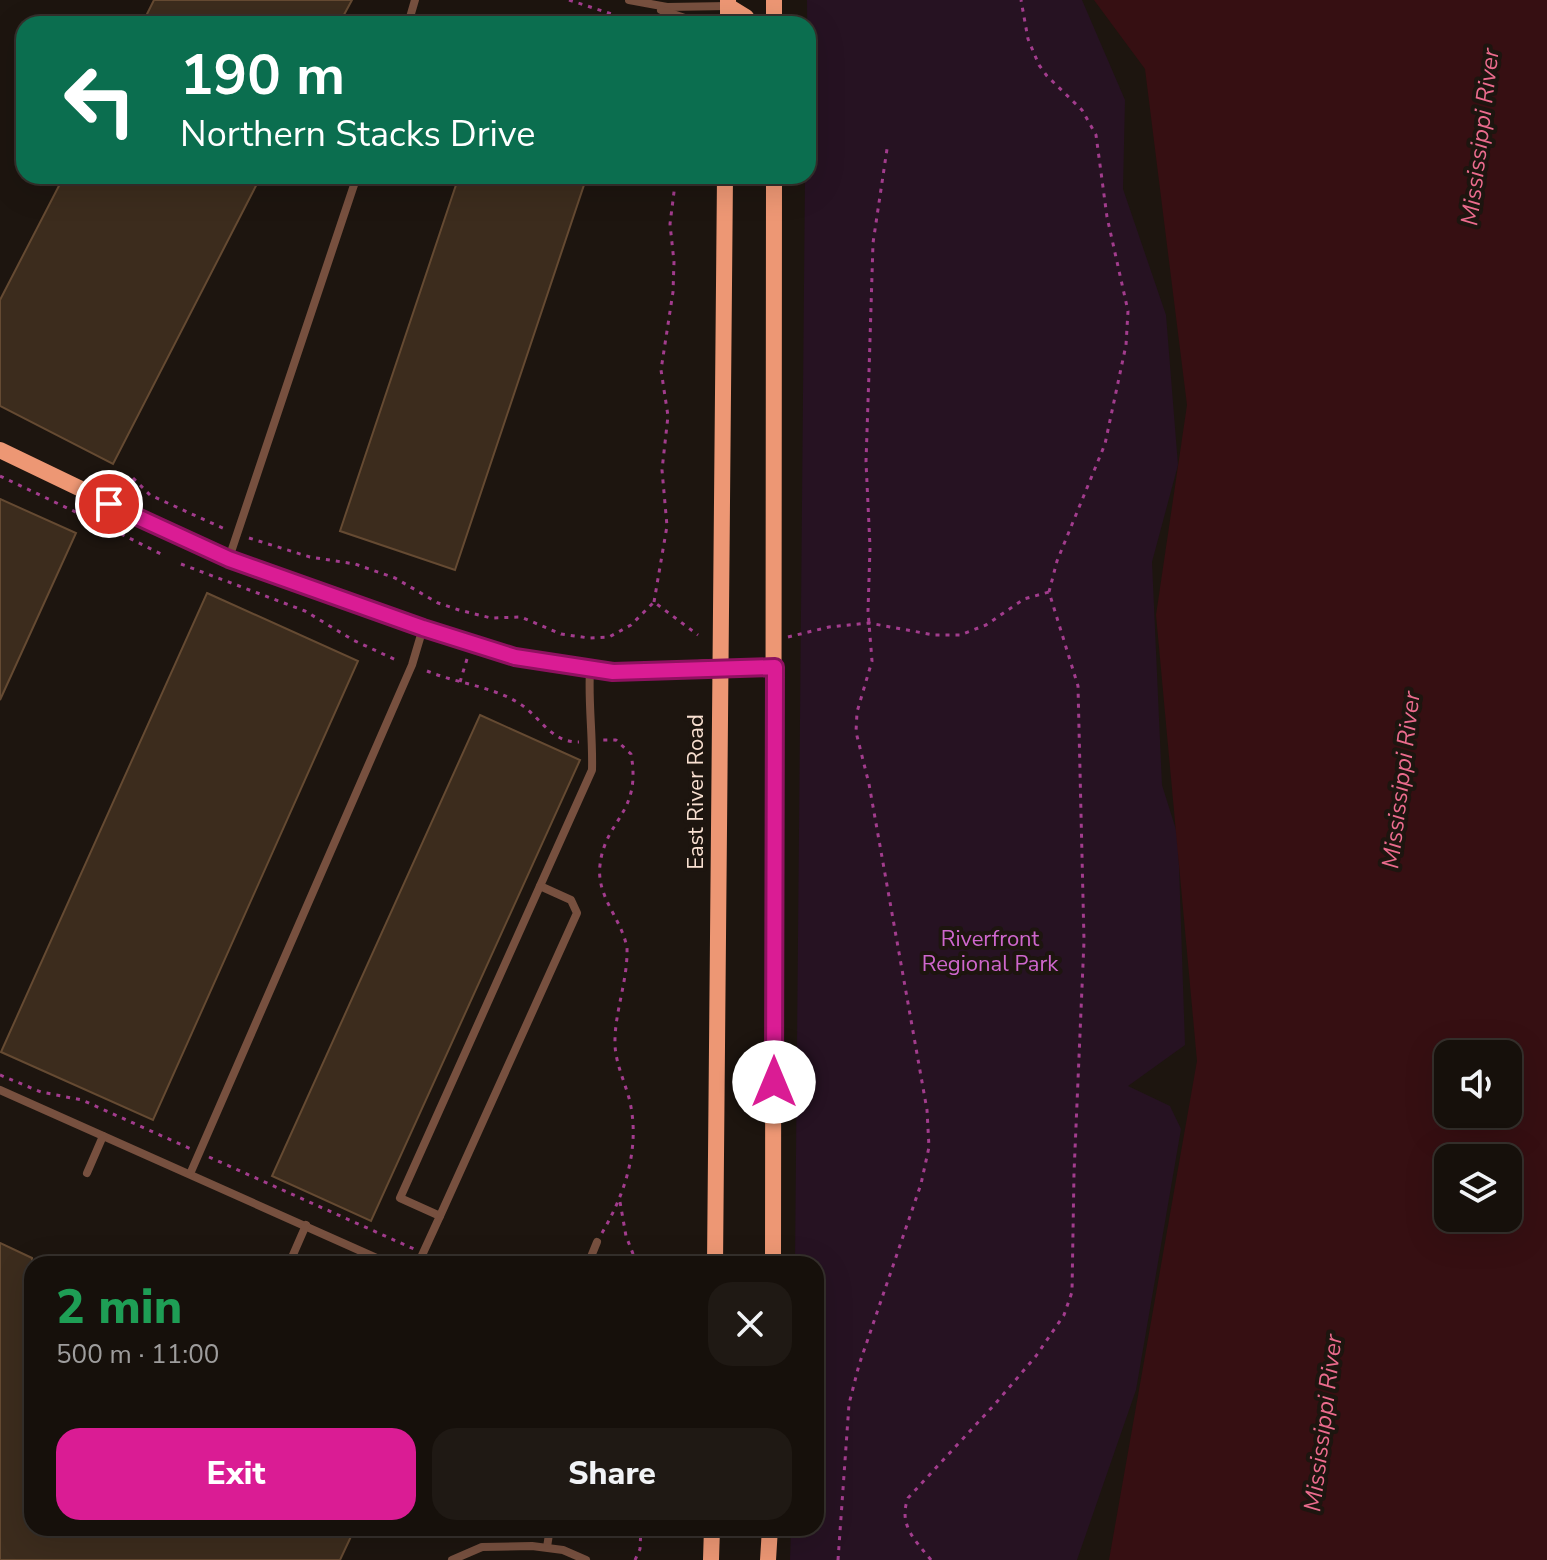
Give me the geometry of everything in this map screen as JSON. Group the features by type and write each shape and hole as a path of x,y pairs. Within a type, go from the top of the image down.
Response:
{"street":[{"path":"728,3 745,16"},
{"name":"East River Road","path":"715,1256 725,184"},
{"path":"773,1256 774,184"},
{"path":"0,450 229,559 515,657 590,669 653,672 775,667"},
{"path":"711,1560 712,1536"},
{"path":"768,1560 770,1536"}],"lane":[{"path":"627,0 667,7 728,3"},
{"path":"627,0 678,16"},
{"path":"229,559 354,184"},
{"path":"190,1174 412,665 423,628"},
{"path":"440,1216 400,1198 592,770 593,741 588,705 590,669"},
{"path":"422,1256 577,913 571,900 540,886"},
{"path":"0,1090 373,1256"},
{"path":"87,1173 103,1136"},
{"path":"292,1256 306,1225"},
{"path":"591,1256 597,1242"},
{"path":"547,1547 549,1536"},
{"path":"452,1560 482,1547 547,1547 586,1560"}],"path":[{"path":"569,0 618,16"},
{"path":"931,1560 904,1521 908,1498 1036,1356 1064,1315 1072,1292 1084,941 1078,686 1049,592 1057,561 1105,444 1126,345 1128,311 1107,217 1096,135 1082,110 1039,65 1028,39 1021,0"},
{"path":"838,1560 849,1404 859,1365 921,1184 929,1147 927,1110 869,784 856,732 857,712 872,661 866,462 873,243 887,149"},
{"path":"133,478 150,495 236,534 310,557 395,578 438,603 480,617 521,617 550,631 598,639 620,633 642,617 654,602 667,526 667,499 662,470 668,416 661,370 673,292 670,224 675,184"},
{"path":"0,476 84,516"},
{"path":"103,525 163,555"},
{"path":"181,564 295,607 398,661"},
{"path":"788,637 829,627 869,623 934,635 960,635 986,625 1024,599 1049,592"},
{"path":"654,602 698,635"},
{"path":"478,625 480,617"},
{"path":"460,684 468,657"},
{"path":"427,671 460,684 496,692 518,702 561,739 587,742"},
{"path":"597,1242 620,1202 632,1145 632,1113 615,1047 627,948 602,890 599,870 607,842 631,796 633,776 631,754 626,747 616,740 603,740"},
{"path":"0,1075 41,1092 82,1100 428,1256"},
{"path":"620,1202 626,1236 634,1256"},
{"path":"635,1560 641,1536"}],"green space":[{"name":"Riverfront Regional Park","path":"807,0 1082,0 1125,100 1123,189 1166,315 1178,465 1152,562 1162,785 1178,836 1185,1045 1128,1086 1170,1106 1181,1129 1136,1390 1077,1560 790,1560 791,1536 824,1536 824,1256 795,1256 805,184 816,184 816,16 807,16"}],"water":[{"name":"Mississippi River","path":"1094,0 1547,0 1547,1560 1109,1560 1197,1061 1156,615 1187,405 1145,69"}],"building":[{"path":"154,0 352,0 343,16 146,16"},
{"path":"60,184 257,184 113,464 0,406 0,300"},
{"path":"456,184 584,184 455,570 340,531"},
{"path":"0,499 76,533 0,700"},
{"path":"207,593 358,661 153,1120 1,1052"},
{"path":"480,715 580,760 371,1221 272,1176"},
{"path":"0,1243 28,1256 24,1256 24,1536 351,1536 340,1560 0,1560"}],"route":[{"path":"109,504 229,559 515,657 613,672 775,667 774,1082"}]}
